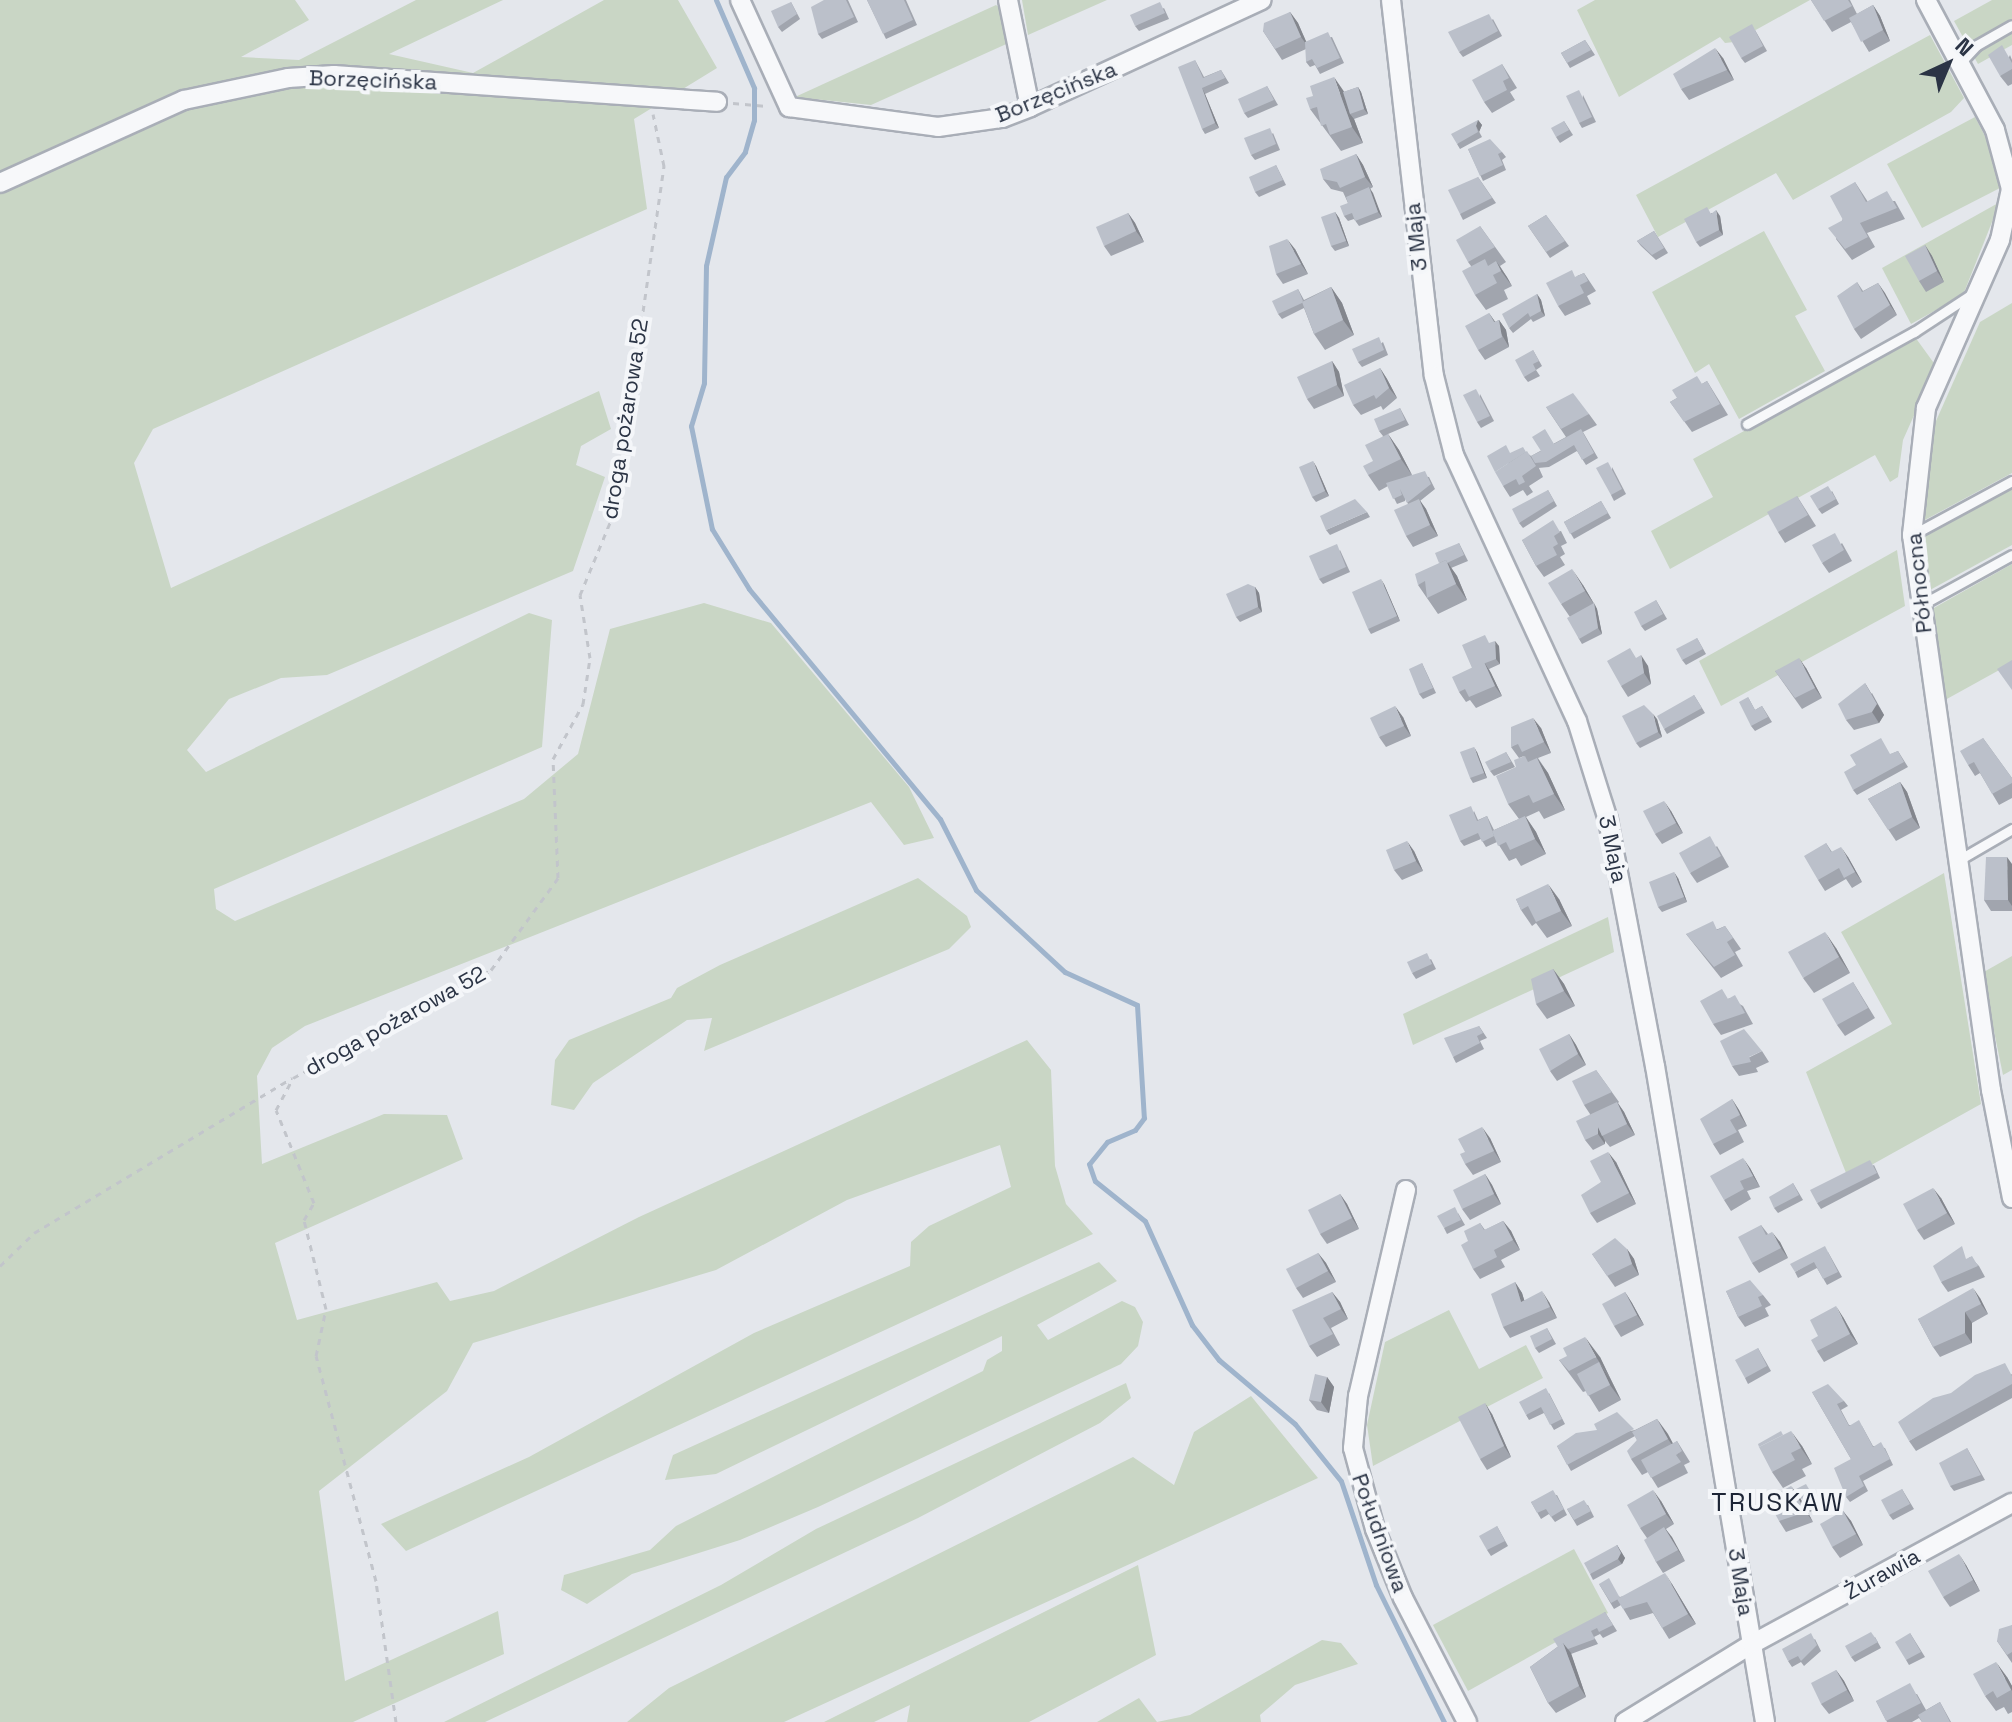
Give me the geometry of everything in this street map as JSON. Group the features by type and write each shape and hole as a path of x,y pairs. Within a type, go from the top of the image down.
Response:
{"street":[{"name":"Borzęcińska","path":"740,0 789,107 938,127 1002,118 1262,0"},
{"path":"1008,0 1030,107"},
{"name":"3 Maja","path":"1391,0 1434,376 1454,455 1577,721 1608,820 1655,1066 1765,1722"},
{"name":"Północna","path":"1926,0 1961,62 2004,152 2011,189 2000,240 1926,408 1912,535 1957,861 2012,1198"},
{"name":"Borzęcińska","path":"0,183 184,100 250,83 334,75 717,102"},
{"name":"Południowa","path":"1406,1190 1358,1396 1353,1448 1375,1529 1403,1598 1467,1722"},
{"name":"Żurawia","path":"1625,1722 1752,1644 2012,1503"}],"lane":[{"path":"1961,62 1977,45 2012,25"},
{"path":"1747,424 1914,332 1981,287"},
{"path":"1912,535 2012,481"},
{"path":"1921,605 2012,555"},
{"path":"1957,861 2012,829"}],"path":[{"name":"droga pożarowa 52","path":"396,1722 376,1581 316,1356 326,1309 304,1220 314,1203 276,1110 293,1078 491,970 558,878 553,759 583,704 590,658 580,595 614,513 664,166 650,98"},
{"path":"717,102 766,105"},
{"path":"0,1266 34,1233 293,1078"}],"green space":[{"path":"0,0 295,0 309,20 241,57 299,60 416,0 503,0 389,54 473,73 604,0 678,0 717,68 634,119 647,209 153,429 134,463 171,588 599,391 611,429 581,446 576,465 605,477 573,571 327,675 281,678 229,699 187,750 206,772 529,613 552,620 542,747 214,889 216,909 235,921 524,799 578,754 610,629 704,603 771,623 909,787 934,838 904,845 871,802 305,1026 272,1048 257,1076 262,1164 384,1114 447,1115 463,1159 275,1243 297,1320 437,1282 450,1301 494,1291 639,1217 1027,1040 1051,1070 1055,1166 1066,1204 1093,1234 406,1551 381,1524 529,1457 754,1333 910,1266 911,1242 929,1226 1011,1187 1000,1145 847,1200 716,1270 473,1343 447,1391 319,1491 345,1681 498,1611 504,1654 353,1722 0,1722"},
{"path":"1022,0 1107,0 1028,35"},
{"path":"1595,0 1810,0 1734,42 1725,43 1720,37 1619,97 1577,10"},
{"path":"1992,0 2012,0 2012,45 1978,64 1954,21"},
{"path":"996,5 1005,12 1013,41 871,105 795,97"},
{"path":"1930,35 1964,98 1951,112 1793,200 1776,173 1658,237 1636,195"},
{"path":"1975,117 1995,155 2000,188 1922,228 1887,164"},
{"path":"2000,202 1963,295 1911,324 1882,268"},
{"path":"1764,231 1807,310 1795,316 1825,371 1739,419 1709,364 1695,373 1652,292"},
{"path":"2012,303 2012,473 1923,521 1924,473 1936,421 1980,322"},
{"path":"1915,337 1936,366 1903,440 1898,477 1890,482 1875,455 1670,569 1651,531 1713,497 1693,459"},
{"path":"2012,489 2012,545 1930,590 1923,537"},
{"path":"1897,550 1905,606 1721,706 1699,661"},
{"path":"2012,564 2012,663 1945,700 1932,609"},
{"path":"1944,873 1981,1104 1848,1178 1806,1072 1892,1024 1841,932"},
{"path":"918,878 967,916 971,927 949,949 704,1051 712,1018 687,1020 593,1083 574,1110 551,1105 555,1060 569,1040 671,998 677,988 720,965"},
{"path":"1608,917 1614,952 1413,1045 1403,1014"},
{"path":"2012,956 2012,1070 2003,1075 1982,973"},
{"path":"1099,1262 1117,1281 1037,1325 1048,1340 1122,1301 1135,1307 1143,1322 1138,1346 1121,1364 818,1507 740,1540 632,1574 587,1604 561,1590 564,1575 650,1550 676,1526 983,1371 987,1360 1002,1351 1002,1336 716,1474 665,1480 673,1455"},
{"path":"1449,1310 1479,1369 1526,1345 1543,1378 1373,1466 1367,1425 1385,1342"},
{"path":"1126,1383 1131,1398 1100,1423 918,1518 485,1722 444,1722 721,1585 816,1529"},
{"path":"1251,1396 1318,1478 784,1722 627,1722 669,1688 1133,1457 1174,1485 1194,1432"},
{"path":"1574,1549 1608,1613 1468,1691 1433,1625"},
{"path":"1138,1565 1156,1655 1029,1722 907,1722 910,1705 874,1722 824,1722"},
{"path":"1322,1640 1341,1643 1358,1664 1295,1685 1260,1715 1261,1722 1157,1722 1190,1715"},
{"path":"1139,1698 1157,1722 1097,1722"}],"building":[{"path":"824,0 846,0 854,17 818,34 811,7"},
{"path":"867,0 904,0 913,20 883,34"},
{"path":"1811,0 1848,0 1852,6 1824,21"},
{"path":"791,2 797,14 778,27 771,11"},
{"path":"1160,2 1165,13 1135,26 1130,15"},
{"path":"1873,5 1883,30 1861,42 1849,18"},
{"path":"1290,12 1301,37 1275,49 1263,31 1264,23"},
{"path":"1489,14 1498,31 1459,52 1448,32"},
{"path":"1752,24 1763,46 1741,58 1729,37"},
{"path":"1328,32 1340,58 1317,68 1312,59 1306,62 1305,42"},
{"path":"1585,40 1591,50 1567,63 1561,53"},
{"path":"2002,45 2012,69 2000,76 1988,55"},
{"path":"1715,48 1727,70 1681,89 1673,74"},
{"path":"1195,60 1203,78 1221,70 1225,78 1202,88 1215,123 1202,129 1178,67"},
{"path":"1502,64 1509,78 1503,81 1507,90 1484,102 1472,80"},
{"path":"1334,77 1352,127 1330,135 1326,124 1321,126 1317,107 1310,109 1306,98 1313,96 1310,86"},
{"path":"1267,86 1274,100 1244,113 1238,99"},
{"path":"1358,87 1364,109 1350,114 1343,92"},
{"path":"1579,90 1592,117 1579,123 1566,96"},
{"path":"1478,120 1478,132 1457,144 1451,134"},
{"path":"1564,121 1569,130 1556,137 1551,128"},
{"path":"1270,128 1276,144 1251,155 1244,138"},
{"path":"1490,139 1502,152 1498,154 1503,165 1480,176 1468,149"},
{"path":"1356,154 1365,177 1340,188 1337,182 1323,179 1320,169"},
{"path":"1276,165 1283,180 1255,192 1249,177"},
{"path":"1478,177 1492,198 1460,214 1448,190"},
{"path":"1855,182 1866,202 1887,191 1897,208 1860,223 1868,237 1845,249 1828,228 1843,220 1830,196"},
{"path":"1369,187 1378,212 1355,221 1352,213 1344,216 1340,206 1348,203 1346,197"},
{"path":"1707,207 1711,214 1716,210 1719,230 1696,242 1684,219"},
{"path":"1335,212 1346,241 1331,246 1321,217"},
{"path":"1128,213 1136,231 1104,246 1096,227"},
{"path":"1546,215 1565,241 1546,252 1528,226"},
{"path":"1480,226 1495,247 1468,262 1456,240"},
{"path":"1654,231 1664,248 1652,255 1637,241"},
{"path":"1287,239 1301,264 1276,274 1269,246"},
{"path":"1925,245 1937,271 1919,281 1905,256"},
{"path":"1485,259 1488,266 1496,261 1501,271 1493,275 1497,283 1475,295 1462,271"},
{"path":"1572,270 1575,277 1584,273 1588,281 1580,285 1584,293 1558,306 1546,283"},
{"path":"1857,282 1862,292 1878,283 1890,305 1854,329 1837,296"},
{"path":"1331,287 1343,320 1314,334 1302,302"},
{"path":"1298,289 1302,303 1278,314 1272,301"},
{"path":"1537,294 1541,311 1530,317 1528,313 1509,328 1502,314"},
{"path":"1489,313 1494,322 1499,320 1502,337 1478,350 1465,326"},
{"path":"1379,337 1384,350 1358,362 1352,349"},
{"path":"1533,350 1539,361 1533,364 1536,370 1524,377 1515,360"},
{"path":"1332,361 1337,385 1307,399 1297,377"},
{"path":"1380,368 1389,388 1376,399 1374,395 1353,405 1344,385"},
{"path":"1697,376 1702,384 1707,381 1720,404 1684,422 1670,402 1677,398 1672,390"},
{"path":"1476,389 1490,416 1477,422 1463,395"},
{"path":"1573,393 1589,414 1561,429 1546,407"},
{"path":"1400,408 1405,420 1379,431 1374,419"},
{"path":"1545,429 1554,444 1581,429 1594,453 1582,460 1574,445 1546,462 1535,463 1531,456 1541,451 1532,437"},
{"path":"1388,434 1401,459 1368,475 1363,466 1373,461 1365,445"},
{"path":"1506,445 1510,453 1523,447 1526,452 1495,472 1487,456"},
{"path":"1527,451 1536,466 1522,476 1525,482 1519,485 1516,479 1503,486 1495,472"},
{"path":"1313,461 1325,491 1312,497 1299,467"},
{"path":"1608,462 1622,489 1611,495 1596,468"},
{"path":"1425,471 1431,484 1407,503 1400,489 1402,495 1393,499 1386,483"},
{"path":"1828,486 1836,499 1818,509 1810,496"},
{"path":"1548,490 1554,501 1519,523 1512,509"},
{"path":"1797,496 1808,515 1778,532 1767,512"},
{"path":"1355,499 1367,512 1326,530 1320,516"},
{"path":"1419,499 1430,525 1406,536 1394,510"},
{"path":"1601,501 1608,513 1570,534 1564,522"},
{"path":"1553,520 1560,532 1554,536 1558,544 1553,547 1557,555 1536,566 1522,540"},
{"path":"1835,533 1844,550 1822,563 1812,545"},
{"path":"1459,543 1464,555 1447,563 1446,560 1439,563 1435,553"},
{"path":"1337,544 1346,567 1319,579 1309,556"},
{"path":"1446,560 1456,584 1427,598 1425,581 1418,585 1415,574"},
{"path":"1572,569 1585,591 1561,604 1548,583"},
{"path":"1381,579 1397,616 1368,629 1352,592"},
{"path":"1248,584 1255,587 1258,607 1236,617 1226,594"},
{"path":"1656,600 1663,614 1641,626 1634,612"},
{"path":"1594,603 1598,628 1579,639 1567,618"},
{"path":"1485,635 1489,643 1495,641 1496,659 1472,668 1462,645"},
{"path":"1697,638 1703,649 1682,660 1676,649"},
{"path":"1630,648 1636,658 1641,655 1644,673 1621,686 1607,661"},
{"path":"1799,658 1815,688 1795,698 1775,671"},
{"path":"2012,660 2012,690 1997,669"},
{"path":"1484,662 1495,686 1469,697 1465,689 1459,692 1452,677"},
{"path":"1422,663 1433,688 1419,694 1409,669"},
{"path":"1865,683 1877,704 1872,712 1846,720 1838,704"},
{"path":"1694,695 1702,708 1664,729 1657,716"},
{"path":"1748,697 1755,710 1762,706 1768,717 1751,726 1739,702"},
{"path":"1644,705 1653,714 1658,732 1636,743 1622,716"},
{"path":"1395,706 1404,726 1379,737 1370,718"},
{"path":"1533,718 1544,742 1522,752 1518,744 1511,747 1511,727"},
{"path":"1881,738 1890,754 1898,751 1904,762 1853,790 1844,772 1856,765 1850,755"},
{"path":"1983,738 2012,778 2012,783 1992,794 1974,762 1968,765 1960,751"},
{"path":"1474,747 1484,773 1470,778 1460,752"},
{"path":"1506,752 1511,762 1490,771 1485,762"},
{"path":"1525,756 1528,762 1537,758 1554,794 1533,803 1529,795 1508,804 1496,776 1516,767 1514,760"},
{"path":"1900,782 1912,817 1888,830 1868,799"},
{"path":"1664,801 1676,823 1655,834 1643,811"},
{"path":"1471,806 1477,821 1487,816 1494,836 1482,842 1478,833 1460,841 1449,815"},
{"path":"1525,816 1535,839 1510,850 1506,842 1498,846 1492,831"},
{"path":"1710,836 1721,856 1690,873 1679,853"},
{"path":"1407,841 1416,861 1394,870 1386,850"},
{"path":"1826,843 1831,852 1841,847 1855,872 1844,878 1839,868 1818,880 1804,856"},
{"path":"1986,857 2007,857 2008,900 1984,900"},
{"path":"1674,872 1684,897 1658,907 1649,882"},
{"path":"1548,884 1561,911 1536,922 1528,906 1521,910 1516,899"},
{"path":"1713,921 1717,930 1725,926 1733,938 1727,942 1735,955 1714,967 1686,934"},
{"path":"1825,932 1839,957 1803,978 1788,952"},
{"path":"1427,953 1432,964 1412,973 1407,962"},
{"path":"1553,969 1564,991 1536,1004 1531,979"},
{"path":"1853,982 1868,1008 1837,1025 1822,999"},
{"path":"1722,989 1728,999 1735,995 1745,1013 1713,1024 1700,1001"},
{"path":"1479,1026 1483,1033 1477,1036 1480,1043 1453,1057 1444,1038"},
{"path":"1744,1029 1762,1051 1749,1057 1751,1062 1732,1066 1720,1041"},
{"path":"1569,1034 1578,1054 1550,1071 1539,1049"},
{"path":"1596,1070 1612,1092 1584,1105 1572,1081"},
{"path":"1732,1099 1740,1115 1730,1120 1737,1132 1713,1144 1700,1119"},
{"path":"1617,1102 1627,1124 1602,1136 1598,1127 1598,1134 1585,1140 1576,1121"},
{"path":"1482,1127 1494,1151 1465,1164 1460,1154 1465,1152 1458,1139"},
{"path":"1608,1152 1629,1193 1590,1213 1581,1195 1601,1182 1590,1161"},
{"path":"1743,1158 1753,1176 1740,1181 1744,1189 1724,1200 1710,1176"},
{"path":"1870,1160 1877,1173 1817,1203 1810,1190"},
{"path":"1485,1174 1494,1194 1462,1209 1453,1190"},
{"path":"1793,1183 1799,1195 1774,1208 1769,1197"},
{"path":"1933,1188 1947,1213 1917,1230 1903,1204"},
{"path":"1340,1194 1352,1218 1320,1234 1308,1210"},
{"path":"1455,1207 1461,1220 1444,1228 1437,1216"},
{"path":"1503,1221 1513,1240 1494,1250 1497,1257 1473,1269 1461,1245 1468,1241 1464,1231 1480,1223 1484,1230"},
{"path":"1761,1225 1766,1235 1772,1232 1781,1248 1752,1263 1738,1237"},
{"path":"1615,1238 1627,1249 1632,1264 1607,1276 1592,1254"},
{"path":"1825,1246 1838,1272 1823,1279 1814,1262 1795,1272 1790,1264"},
{"path":"1962,1246 1966,1259 1972,1256 1978,1266 1941,1282 1933,1266"},
{"path":"1318,1253 1328,1271 1296,1288 1286,1269"},
{"path":"1750,1280 1763,1295 1758,1297 1762,1306 1738,1317 1726,1291"},
{"path":"1515,1282 1521,1302 1542,1291 1550,1307 1503,1327 1491,1294"},
{"path":"1973,1288 1981,1304 1965,1312 1965,1333 1933,1347 1918,1319"},
{"path":"1332,1292 1341,1309 1323,1318 1333,1334 1309,1346 1292,1310"},
{"path":"1625,1292 1637,1315 1614,1326 1602,1304"},
{"path":"1836,1306 1850,1334 1817,1351 1811,1340 1818,1336 1810,1320"},
{"path":"1547,1328 1552,1339 1535,1348 1530,1336"},
{"path":"1585,1337 1596,1357 1569,1371 1559,1360 1567,1356 1563,1348"},
{"path":"1758,1348 1767,1366 1745,1378 1735,1360"},
{"path":"1599,1362 1610,1385 1588,1396 1577,1374"},
{"path":"2005,1363 2012,1376 2012,1384 1909,1441 1898,1422 1933,1398 1951,1393 1975,1375"},
{"path":"1315,1374 1327,1377 1321,1402 1309,1400"},
{"path":"1828,1384 1844,1401 1837,1404 1849,1426 1859,1420 1873,1447 1881,1442 1890,1459 1859,1476 1864,1486 1846,1497 1834,1468 1851,1459 1812,1392"},
{"path":"1546,1388 1562,1419 1550,1425 1541,1407 1526,1415 1519,1402"},
{"path":"1485,1403 1504,1446 1480,1459 1458,1417"},
{"path":"1617,1412 1634,1429 1567,1465 1557,1446 1576,1433 1597,1430 1594,1424"},
{"path":"1657,1419 1668,1439 1631,1459 1627,1451 1637,1440 1632,1432"},
{"path":"1781,1431 1783,1435 1759,1447 1758,1444"},
{"path":"1791,1431 1801,1448 1791,1453 1795,1460 1772,1472 1759,1447"},
{"path":"1677,1441 1682,1451 1676,1455 1681,1462 1651,1478 1641,1460"},
{"path":"1967,1448 1981,1475 1950,1486 1939,1463"},
{"path":"1806,1484 1816,1501 1806,1507 1796,1489"},
{"path":"1791,1486 1806,1512 1779,1521 1767,1499"},
{"path":"1902,1489 1910,1504 1889,1515 1881,1500"},
{"path":"1553,1490 1564,1509 1551,1517 1546,1509 1537,1513 1531,1502"},
{"path":"1653,1490 1666,1514 1640,1528 1627,1505"},
{"path":"1584,1500 1591,1511 1574,1520 1567,1509"},
{"path":"1843,1511 1856,1534 1832,1547 1820,1524"},
{"path":"1497,1526 1505,1541 1487,1550 1479,1536"},
{"path":"1664,1527 1678,1550 1656,1562 1644,1540"},
{"path":"1617,1545 1621,1553 1618,1559 1590,1574 1584,1563"},
{"path":"1959,1554 1973,1580 1943,1597 1928,1571"},
{"path":"1665,1573 1688,1614 1662,1628 1647,1602 1623,1609 1617,1599"},
{"path":"1609,1578 1620,1598 1611,1603 1599,1584"},
{"path":"1605,1612 1613,1625 1599,1632 1597,1628 1591,1631 1595,1639 1568,1649 1563,1643 1558,1647 1553,1639"},
{"path":"2012,1625 2012,1652 2007,1655 1997,1641 1999,1629"},
{"path":"1871,1632 1878,1642 1851,1657 1845,1646"},
{"path":"1811,1633 1817,1645 1801,1661 1798,1656 1788,1661 1782,1649"},
{"path":"1910,1633 1921,1652 1906,1660 1895,1642"},
{"path":"1563,1643 1579,1686 1548,1703 1530,1667"},
{"path":"1996,1662 2011,1690 1997,1698 1993,1691 1985,1696 1973,1674"},
{"path":"1836,1670 1847,1690 1821,1704 1811,1683"},
{"path":"1910,1683 1921,1703 1886,1721 1876,1701"},
{"path":"1940,1702 1950,1722 1922,1722 1918,1715"}],"waterway":[{"path":"716,0 754,88 754,120 745,152 726,177 706,266 704,383 691,426 712,529 749,589 940,819 976,890 1065,972 1137,1005 1144,1118 1135,1130 1107,1142 1089,1164 1095,1181 1145,1221 1192,1325 1219,1360 1295,1424 1341,1481 1376,1585 1444,1722"}],"district":[{"name":"TRUSKAW","path":"1778,1503"}]}
